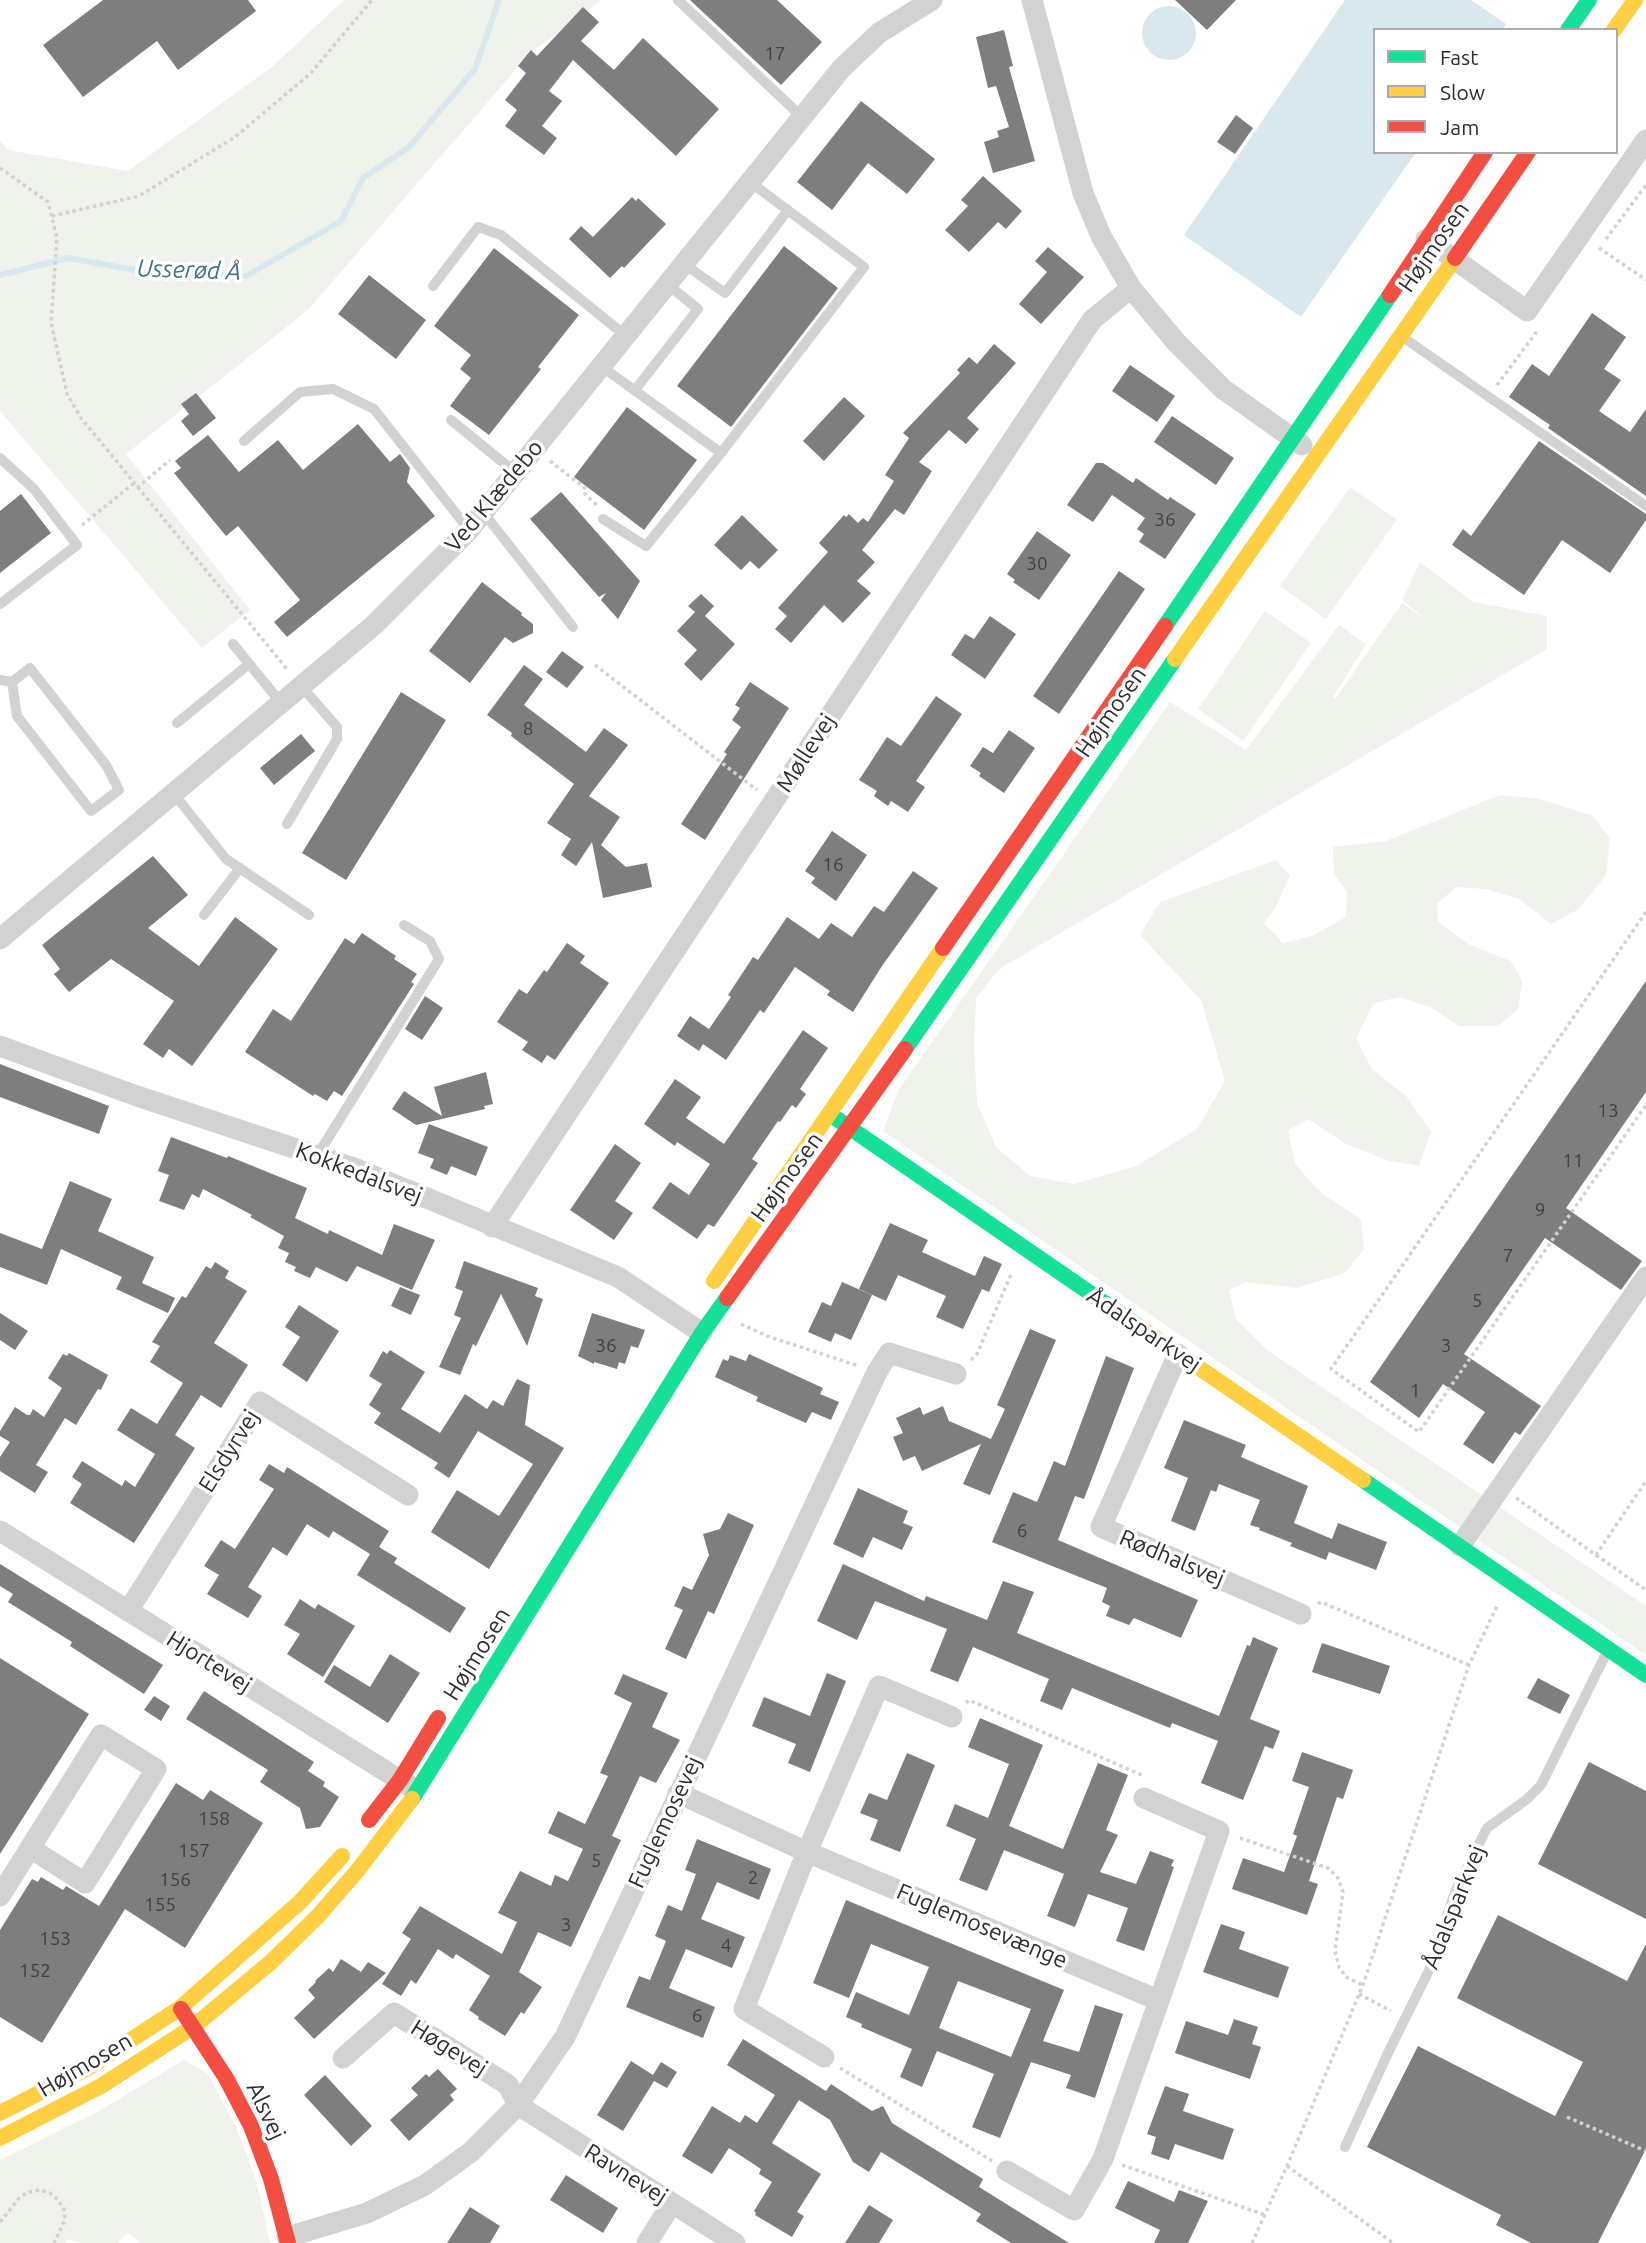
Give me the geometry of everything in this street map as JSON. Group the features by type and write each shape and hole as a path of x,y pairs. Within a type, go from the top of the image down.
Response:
{"street":[{"name":"Ved Klædebo","path":"0,939 374,625 469,530 841,69 879,33 932,0"},
{"path":"1032,0 1083,193 1101,236 1130,288 1176,342 1223,389 1317,455"},
{"path":"1570,28 1589,0"},
{"path":"1615,28 1635,0"},
{"path":"1426,239 1528,311 1646,141"},
{"name":"Højmosen","path":"706,1292 1294,439 1484,154"},
{"name":"Højmosen","path":"0,2137 101,2086 193,2027 271,1962 318,1916 358,1870 418,1792 689,1326 716,1315 850,1128 1527,154"},
{"name":"Møllevej","path":"492,1227 1092,320 1130,288"},
{"name":"Kokkedalsvej","path":"0,1046 134,1095 354,1168 618,1277 689,1326"},
{"name":"Ådalsparkvej","path":"828,1114 1646,1675"},
{"path":"1460,1546 1646,1277"},
{"path":"877,1372 889,1353 956,1374"},
{"name":"Rødhalsvej","path":"1178,1354 1101,1527 1301,1614"},
{"name":"Fuglemosevej","path":"287,2240 367,2213 425,2185 471,2152 518,2105 565,2038 877,1372"},
{"name":"Elsdyrvej","path":"128,1611 260,1402 408,1495"},
{"name":"Hjortevej","path":"0,1531 418,1792"},
{"path":"824,2057 744,2009 807,1852 879,1686 952,1717"},
{"name":"Højmosen","path":"0,2113 88,2068 180,2007 300,1902 355,1839 400,1780 443,1710"},
{"path":"0,1896 101,1735 156,1769 85,1883 30,1849"},
{"name":"Fuglemosevænge","path":"678,1793 807,1852 1158,2000"},
{"path":"1007,2171 1074,2210 1103,2159 1219,1831 1144,1798"},
{"name":"Alsvej","path":"180,2007 226,2078 251,2126 271,2179 287,2240"},
{"name":"Høgevej","path":"343,2058 394,2013 508,2085 518,2105"},
{"name":"Ravnevej","path":"518,2105 735,2243"},
{"path":"647,2243 671,2203"}],"lane":[{"path":"678,0 802,117"},
{"path":"603,519 646,546 864,267 750,182"},
{"path":"684,264 725,293 788,210"},
{"path":"433,286 478,227 501,235 626,336"},
{"path":"635,390 698,309 667,284"},
{"path":"1400,335 1646,506"},
{"path":"601,366 721,453"},
{"path":"244,441 300,392 333,389 374,409 469,530"},
{"path":"451,420 516,473"},
{"path":"0,458 34,489 77,545 0,604"},
{"path":"483,512 573,627"},
{"path":"233,644 281,703"},
{"path":"177,723 249,664"},
{"path":"30,668 106,765 119,790 91,811 17,716 6,681 30,668"},
{"path":"287,824 337,740 337,727 302,687"},
{"path":"173,794 226,859 309,915"},
{"path":"204,915 240,868"},
{"path":"317,1156 439,959 430,941 404,925"},
{"name":"Ådalsparkvej","path":"1345,2147 1446,1938 1446,1918 1452,1899 1486,1828 1526,1800 1541,1785 1608,1649"}],"path":[{"path":"52,216 139,196 235,136 311,73 372,0"},
{"path":"0,168 48,202 57,238 51,322 67,394 81,418 137,488 302,687"},
{"path":"1599,248 1646,280"},
{"path":"534,450 586,489 585,494 598,506 603,519"},
{"path":"137,488 170,460"},
{"path":"70,536 134,483"},
{"path":"595,664 773,802"},
{"path":"1646,912 1331,1369 1419,1432 1646,1105"},
{"path":"956,1374 977,1354 1015,1265 1025,1249"},
{"path":"716,1315 767,1336 877,1372"},
{"path":"1596,1555 1646,1481"},
{"path":"1501,1486 1646,1590"},
{"path":"1252,2243 1363,1985 1469,1665 1509,1581"},
{"path":"1301,1614 1321,1602 1469,1665"},
{"path":"952,1717 969,1700 1150,1778 1144,1798"},
{"path":"1219,1831 1328,1868 1338,1878 1343,1892 1335,1951 1339,1967 1346,1977 1363,1985"},
{"path":"1359,1994 1406,2018"},
{"path":"824,2057 1007,2171"},
{"path":"1567,2117 1646,2151"},
{"path":"1103,2159 1265,2215"},
{"path":"1287,2166 1393,2243"},
{"path":"0,2222 20,2197 40,2190 50,2193 64,2209 65,2220 54,2243"}],"shaded area":[{"path":"344,0 602,0 530,53 308,310 126,454 250,610 202,648 0,411 0,140 8,150 128,171 273,66"},
{"path":"1345,0 1471,0 1506,24 1503,28 1373,28 1373,154 1415,154 1301,317 1184,235"},
{"path":"1169,6 1188,14 1196,33 1188,52 1169,60 1150,52 1142,33 1150,14"},
{"path":"1350,487 1397,520 1326,619 1280,586"},
{"path":"1420,562 1473,602 1547,616 1547,649 999,969 976,999 974,1046 977,1103 996,1147 1030,1176 1074,1184 1136,1166 1197,1129 1225,1081 1201,1000 1140,935 1160,902 1276,860 1290,876 1275,908 1264,923 1283,943 1312,936 1346,917 1347,892 1334,874 1333,847 1386,841 1500,795 1540,799 1593,816 1610,838 1606,875 1579,909 1551,924 1519,899 1486,889 1456,887 1437,904 1438,922 1470,945 1511,961 1522,981 1518,1009 1498,1026 1459,1026 1430,1007 1399,997 1373,1004 1356,1038 1372,1069 1407,1097 1431,1132 1419,1166 1386,1160 1344,1143 1309,1119 1288,1130 1295,1164 1322,1194 1361,1219 1364,1249 1345,1273 1297,1288 1246,1282 1229,1290 1236,1319 1267,1350 1646,1606 1646,1655 883,1131 898,1091 1170,702 1246,750 1339,625 1366,644 1333,697 1335,699 1402,603 1427,620 1402,600"},
{"path":"1265,611 1311,643 1243,741 1198,709"},
{"path":"184,2060 207,2073 236,2127 257,2183 270,2243 142,2243 127,2233 118,2243 78,2243 69,2239 65,2243 0,2243 0,2160 99,2111"}],"building":[{"path":"103,0 248,0 256,11 178,70 157,41 83,97 43,45"},
{"path":"690,0 777,0 822,42 781,85"},
{"path":"1175,0 1236,0 1207,30"},
{"path":"583,7 599,22 581,41 614,70 643,38 719,109 676,156 573,60 549,91 562,101 542,126 557,138 544,155 505,126 517,110 505,100 526,73 518,66 531,50 537,56"},
{"path":"1004,30 1013,66 1009,67 1035,161 993,173 984,142 999,137 997,131 1009,127 996,86 988,88 976,37"},
{"path":"861,101 935,159 907,194 868,163 832,210 797,182"},
{"path":"1236,115 1253,128 1235,154 1217,142"},
{"path":"983,176 1022,211 1006,229 998,222 969,252 945,230 968,206 961,200"},
{"path":"632,197 636,201 638,198 666,224 624,268 622,266 610,278 569,239 581,226 593,237"},
{"path":"784,246 838,288 731,427 677,386"},
{"path":"1048,247 1084,277 1041,324 1019,304 1047,272 1035,261"},
{"path":"494,248 579,315 489,435 450,406 471,378 460,369 471,355 434,326"},
{"path":"369,275 426,320 396,359 338,314"},
{"path":"1592,313 1626,337 1604,369 1621,380 1599,411 1630,432 1646,409 1646,496 1548,428 1550,425 1509,397 1532,364 1549,376"},
{"path":"994,344 1016,363 967,418 979,429 966,444 949,430 919,462 932,471 904,515 895,509 862,550 875,562 857,581 871,593 843,623 824,605 791,643 775,629 787,616 778,608 828,552 819,543 844,515 846,517 849,514 858,523 863,518 868,522 894,481 885,475 909,438 903,433 960,373 957,370 969,357 977,364"},
{"path":"1130,365 1175,396 1157,422 1112,391"},
{"path":"196,393 216,418 193,436 181,421 189,414 181,404"},
{"path":"844,397 865,416 824,461 803,441"},
{"path":"627,407 697,460 644,530 574,477"},
{"path":"1172,416 1234,458 1216,485 1154,442"},
{"path":"358,424 390,462 400,454 410,468 407,482 435,516 287,637 274,622 300,600 238,526 226,536 174,473 181,468 175,461 208,435 239,472 278,440 303,470"},
{"path":"1539,441 1646,514 1646,520 1610,573 1562,540 1524,595 1452,545 1463,529 1471,536"},
{"path":"1096,463 1103,463 1133,483 1136,478 1168,500 1170,497 1196,514 1165,559 1139,542 1144,534 1137,529 1145,518 1112,495 1093,522 1067,505"},
{"path":"561,492 640,581 618,619 601,600 606,593 599,597 530,519"},
{"path":"21,494 51,533 0,573 0,511"},
{"path":"742,515 778,550 759,569 750,561 741,570 714,545"},
{"path":"1037,531 1071,555 1039,600 1013,582 1015,580 1007,574"},
{"path":"1119,571 1145,589 1059,714 1033,696"},
{"path":"482,582 533,624 533,633 513,643 505,637 470,683 429,651"},
{"path":"701,594 714,606 705,616 735,644 701,681 684,664 697,650 677,631 695,612 688,606"},
{"path":"990,616 1016,634 985,679 951,655 965,634 974,639"},
{"path":"562,651 584,667 567,688 546,672"},
{"path":"524,665 543,679 524,705 586,752 604,728 628,745 589,796 620,817 601,845 626,867 647,863 652,887 603,898 592,842 576,866 561,855 571,839 547,823 574,784 487,715"},
{"path":"750,682 789,708 705,840 681,824 727,754 724,752 741,727 732,720 740,708 735,705"},
{"path":"401,692 446,720 346,880 302,853"},
{"path":"936,696 962,714 916,781 925,787 908,812 891,801 888,806 874,796 877,791 859,780 887,737 901,746"},
{"path":"1009,730 1035,748 1004,793 979,776 981,773 970,766 983,747 993,753"},
{"path":"301,734 315,751 274,785 260,768"},
{"path":"832,831 867,855 836,901 811,883 815,878 805,871"},
{"path":"153,856 188,895 148,928 199,966 235,917 278,949 192,1066 169,1049 163,1058 143,1044 174,1001 111,959 69,992 54,974 60,969 42,945"},
{"path":"913,871 938,888 853,1012 827,995 830,991 795,967 764,1013 760,1010 726,1060 703,1044 699,1051 677,1036 690,1016 709,1029 753,957 758,960 787,917 819,939 831,923 852,937 874,906 884,912"},
{"path":"362,933 417,974 411,982 414,984 342,1096 334,1091 327,1101 315,1094 313,1096 245,1052 273,1009 291,1021 345,938 354,944"},
{"path":"567,943 585,956 580,963 609,983 555,1060 547,1055 542,1063 522,1050 528,1042 497,1022 519,989 527,994 544,970 547,972"},
{"path":"1646,981 1646,1092 1566,1208 1642,1261 1621,1290 1545,1238 1464,1354 1541,1406 1520,1435 1515,1432 1493,1464 1463,1444 1485,1412 1443,1384 1419,1418 1370,1382"},
{"path":"425,996 443,1008 422,1040 405,1029"},
{"path":"803,1030 828,1048 800,1089 806,1094 796,1108 792,1105 780,1122 778,1121 752,1159 758,1163 714,1227 708,1224 697,1239 652,1208 670,1182 689,1195 710,1164 677,1142 675,1146 644,1124 675,1079 701,1097 686,1118 724,1144"},
{"path":"0,1064 109,1106 99,1134 0,1097"},
{"path":"486,1072 493,1104 484,1106 485,1109 416,1125 392,1109 404,1091 442,1116 434,1087"},
{"path":"429,1124 488,1147 476,1176 451,1166 447,1175 430,1168 434,1159 418,1153"},
{"path":"171,1137 227,1158 228,1156 307,1188 295,1218 328,1234 329,1230 382,1255 394,1224 435,1240 412,1290 357,1266 347,1282 316,1267 310,1278 294,1271 296,1267 285,1262 289,1253 278,1248 284,1236 250,1217 252,1215 203,1189 199,1198 192,1194 184,1210 159,1201 169,1175 158,1171"},
{"path":"615,1144 641,1163 615,1201 633,1213 614,1240 570,1210"},
{"path":"70,1181 112,1199 98,1231 154,1257 142,1283 175,1298 168,1313 116,1289 122,1277 61,1249 47,1285 0,1267 0,1233 42,1249"},
{"path":"890,1223 928,1240 922,1252 975,1276 984,1256 1002,1264 989,1292 982,1289 963,1329 936,1317 946,1296 898,1275 886,1301 859,1289"},
{"path":"464,1261 538,1288 535,1296 543,1299 527,1346 501,1294 476,1346 473,1344 460,1375 439,1367 461,1318 454,1315 463,1291 455,1288"},
{"path":"215,1262 229,1271 225,1278 247,1291 214,1343 248,1365 221,1408 201,1395 175,1435 195,1448 134,1543 70,1503 82,1484 72,1477 82,1461 122,1486 125,1480 135,1487 155,1454 117,1430 131,1408 157,1424 183,1383 150,1362 160,1346 152,1342 182,1296 186,1298 206,1266 211,1269"},
{"path":"842,1282 872,1295 851,1340 835,1333 831,1342 808,1332 822,1302 831,1306"},
{"path":"400,1287 420,1295 411,1315 391,1306"},
{"path":"299,1305 339,1331 307,1382 282,1365 300,1337 285,1327"},
{"path":"0,1313 28,1331 15,1350 0,1340"},
{"path":"592,1313 645,1330 638,1348 631,1346 625,1364 619,1362 617,1369 594,1364 578,1356"},
{"path":"1030,1329 1056,1340 990,1495 963,1484 981,1444 922,1471 915,1456 903,1461 893,1437 903,1433 896,1418 920,1407 923,1415 943,1406 949,1421 991,1439 1005,1409 997,1405"},
{"path":"390,1350 425,1372 401,1409 440,1433 465,1394 487,1409 493,1400 503,1406 517,1379 530,1385 525,1425 564,1448 489,1569 431,1532 457,1490 499,1516 533,1464 478,1431 449,1478 434,1468 438,1463 374,1423 381,1413 369,1405 382,1384 369,1376 383,1351 387,1354"},
{"path":"69,1353 108,1375 101,1390 98,1389 76,1425 65,1418 36,1465 48,1472 35,1493 0,1471 0,1457 10,1442 0,1436 0,1431 15,1407 27,1415 30,1415 33,1409 44,1417 62,1388 48,1378 63,1354 67,1356"},
{"path":"749,1354 823,1388 820,1394 839,1402 831,1420 812,1412 806,1423 756,1401 758,1397 715,1377 723,1359 728,1361 730,1355 746,1361"},
{"path":"1106,1356 1134,1368 1084,1499 1075,1496 1058,1540 1198,1600 1181,1638 1134,1618 1129,1625 1106,1616 1110,1606 1102,1602 1107,1588 992,1542 1013,1492 1037,1502 1054,1461 1065,1466"},
{"path":"1184,1420 1246,1445 1241,1457 1308,1486 1294,1523 1332,1539 1338,1523 1387,1542 1376,1570 1329,1552 1326,1560 1259,1530 1260,1528 1250,1525 1260,1500 1219,1484 1216,1492 1211,1490 1195,1531 1171,1521 1188,1478 1164,1468"},
{"path":"269,1464 284,1473 287,1467 389,1531 379,1547 397,1558 394,1563 466,1608 450,1633 357,1575 370,1554 333,1531 329,1538 307,1524 287,1556 273,1547 248,1587 262,1596 248,1618 207,1594 219,1575 204,1566 221,1540 235,1549 274,1489 259,1480"},
{"path":"858,1488 908,1511 903,1523 913,1527 902,1550 873,1537 863,1558 833,1544"},
{"path":"728,1513 754,1525 714,1614 708,1611 686,1659 665,1649 683,1610 674,1606 683,1586 692,1590 709,1555 703,1534 720,1529"},
{"path":"0,1564 163,1665 144,1694 70,1646 72,1642 8,1602 13,1594 0,1586"},
{"path":"843,1564 924,1601 926,1596 987,1620 1003,1581 1034,1592 1017,1633 1219,1716 1247,1645 1250,1646 1253,1637 1278,1648 1250,1719 1280,1731 1273,1749 1265,1746 1243,1800 1201,1783 1218,1741 1172,1723 1170,1728 1072,1688 1062,1710 1040,1701 1049,1679 973,1647 958,1682 930,1671 947,1629 875,1601 857,1640 817,1621"},
{"path":"300,1599 315,1609 318,1604 355,1626 323,1677 287,1654 300,1634 284,1625"},
{"path":"1322,1643 1390,1666 1380,1694 1312,1672"},
{"path":"390,1654 420,1673 388,1723 324,1682 334,1665 370,1687"},
{"path":"0,1658 89,1714 0,1854"},
{"path":"827,1673 846,1681 810,1772 788,1763 796,1744 752,1726 764,1697 810,1716"},
{"path":"623,1674 668,1693 652,1727 680,1740 656,1783 640,1776 612,1836 621,1840 571,1947 538,1932 519,1972 542,1987 524,2014 521,2012 505,2036 478,2019 479,2017 469,2010 490,1976 456,1954 453,1959 438,1949 416,1984 411,1980 401,1996 382,1984 411,1939 402,1933 420,1906 502,1954 517,1922 498,1913 520,1871 551,1886 555,1875 568,1881 583,1849 548,1833 558,1811 585,1824 608,1776 600,1773 632,1703 614,1694"},
{"path":"1538,1678 1570,1695 1560,1714 1527,1698"},
{"path":"204,1691 314,1762 308,1771 325,1782 323,1786 339,1797 320,1827 306,1829 300,1808 260,1782 268,1770 186,1719"},
{"path":"154,1696 170,1706 161,1721 144,1710"},
{"path":"980,1718 1043,1745 1009,1826 1063,1849 1098,1763 1128,1775 1106,1830 1118,1835 1100,1872 1136,1884 1150,1851 1174,1860 1171,1866 1174,1867 1144,1951 1116,1941 1128,1908 1088,1894 1075,1927 1047,1916 1064,1874 1004,1850 987,1891 959,1880 976,1839 946,1826 955,1804 988,1818 1009,1764 968,1747"},
{"path":"1302,1752 1353,1770 1343,1799 1337,1797 1309,1881 1318,1884 1307,1915 1232,1889 1243,1858 1284,1872 1297,1836 1293,1834 1309,1787 1292,1781"},
{"path":"907,1753 935,1765 900,1852 870,1840 878,1820 860,1813 869,1793 887,1800"},
{"path":"1589,1762 1646,1791 1646,1919 1538,1864"},
{"path":"176,1783 203,1800 210,1790 263,1823 185,1948 125,1909 42,2043 0,2017 0,1930 32,1879 38,1882 41,1877 63,1890 66,1886 99,1906"},
{"path":"697,1839 771,1869 759,1900 717,1882 701,1919 745,1937 732,1968 686,1949 669,1988 715,2007 703,2038 626,2007 639,1976 650,1980 666,1941 655,1936 668,1905 682,1911 696,1874 685,1870"},
{"path":"846,1900 1064,1990 1043,2041 1079,2052 1095,2005 1123,2014 1095,2098 1066,2088 1071,2075 1031,2062 1000,2138 972,2127 994,2074 937,2051 922,2087 900,2077 912,2049 861,2027 862,2024 846,2017 856,1992 909,2015 929,1967 871,1944 849,1998 813,1983","holes":["958,1981 1031,2009 1011,2057 939,2028"]},
{"path":"1498,1915 1627,1981 1646,1944 1646,2149 1598,2243 1531,2243 1496,2225 1501,2215 1367,2147 1418,2046 1555,2116 1583,2062 1457,1998"},
{"path":"1221,1924 1245,1932 1239,1949 1289,1967 1278,1998 1203,1972"},
{"path":"341,1959 361,1972 368,1962 386,1973 314,2039 294,2018 315,1998 308,1990 315,1981 329,1968 333,1972"},
{"path":"1234,2019 1258,2027 1252,2044 1261,2047 1250,2079 1175,2053 1186,2021 1228,2035"},
{"path":"743,2039 826,2091 831,2084 872,2111 883,2106 892,2123 983,2179 979,2187 1069,2243 1011,2243 976,2221 981,2214 881,2152 869,2172 853,2162 830,2120 799,2100 772,2143 821,2174 797,2212 804,2216 792,2237 755,2215 754,2211 772,2182 759,2174 761,2169 729,2148 712,2174 682,2156 712,2106 740,2123 745,2115 757,2123 775,2095 727,2065"},
{"path":"631,2061 653,2075 661,2062 677,2072 667,2088 654,2081 623,2131 597,2115"},
{"path":"438,2069 457,2089 450,2095 454,2100 409,2141 390,2120 418,2095 411,2088 426,2074 429,2077"},
{"path":"325,2075 372,2126 351,2146 304,2095"},
{"path":"1165,2086 1189,2094 1183,2111 1234,2129 1223,2160 1175,2144 1169,2160 1151,2154 1156,2137 1147,2134"},
{"path":"566,2175 618,2208 603,2233 550,2200"},
{"path":"1128,2181 1174,2202 1179,2190 1208,2201 1188,2243 1154,2243 1160,2230 1115,2208"},
{"path":"869,2205 893,2220 879,2243 845,2243"},
{"path":"470,2207 500,2226 490,2243 447,2243"}],"waterway":[{"name":"Usserød Å","path":"0,275 68,258 151,273 246,276 341,221 363,178 409,147 475,69 499,0"}],"traffic: fast":[{"path":"1569,28 1589,0"},
{"path":"1165,626 1390,295"},
{"path":"905,1049 1175,659"},
{"path":"834,1117 1138,1326"},
{"path":"412,1799 702,1333 727,1298"},
{"path":"1363,1480 1646,1675"}],"traffic: slow":[{"path":"1615,28 1635,0"},
{"path":"1175,659 1455,258"},
{"path":"714,1281 943,948"},
{"path":"1138,1326 1363,1480"},
{"path":"0,2138 101,2086 193,2027 271,1962 318,1916 358,1870 412,1799"},
{"path":"0,2113 88,2068 180,2008 300,1902 342,1856"}],"traffic: jam":[{"path":"1390,295 1484,154"},
{"path":"1455,258 1527,154"},
{"path":"943,948 1165,626"},
{"path":"727,1298 905,1049"},
{"path":"369,1820 400,1780 438,1718"},
{"path":"181,2009 226,2078 251,2126 271,2179 288,2243"}]}
